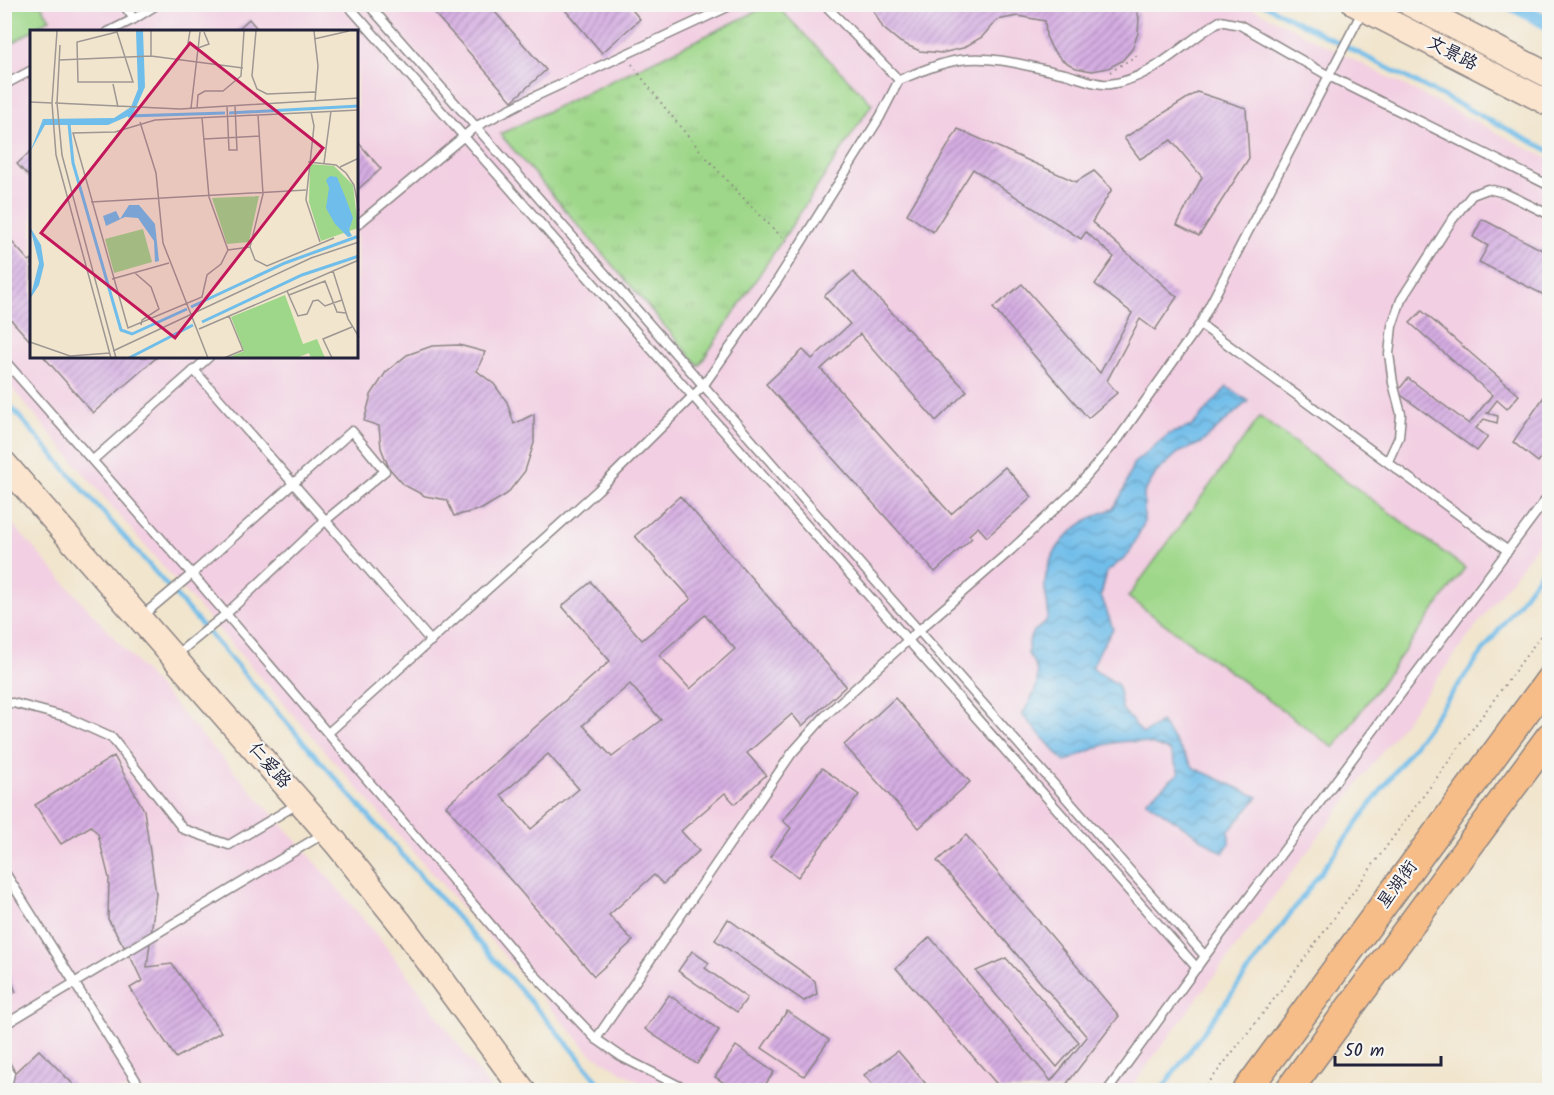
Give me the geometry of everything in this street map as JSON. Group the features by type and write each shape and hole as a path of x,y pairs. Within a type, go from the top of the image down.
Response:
{"main road":[{"name":"文景路","path":"1410,4 1550,76"},
{"name":"文景路","path":"1362,6 1550,104"},
{"name":"仁爱路","path":"4,463 326,832 401,924 521,1087"},
{"name":"星湖街","path":"1247,1090 1550,679"},
{"name":"星湖街","path":"1289,1090 1550,736"}],"lane":[{"path":"123,4 134,19"},
{"path":"112,30 158,4"},
{"path":"347,4 1197,968"},
{"path":"368,4 1205,956"},
{"path":"358,224 475,127 523,102 734,4"},
{"path":"824,4 899,80"},
{"path":"596,1039 792,753 825,716 1072,493 1119,438 1200,324 1329,76 1362,6"},
{"path":"328,734 598,490 703,386 796,251 880,117 899,80 929,68 961,60 998,60 1107,85 1137,78 1220,21 1239,25 1329,76 1550,186"},
{"path":"4,85 30,71"},
{"path":"1388,461 1399,437 1401,414 1389,354 1392,326 1401,300 1452,220 1472,195 1488,189 1505,193 1550,215"},
{"path":"1200,324 1508,551"},
{"path":"93,460 208,358"},
{"path":"4,360 192,574 525,965 596,1039 622,1057 687,1090"},
{"path":"194,370 431,641"},
{"path":"140,618 352,431 385,471 326,520 226,614 174,657"},
{"path":"1108,1090 1205,956 1550,494"},
{"path":"4,704 13,703 66,717 112,738 183,830 229,845 300,802"},
{"path":"4,1025 326,832"},
{"path":"4,871 142,1090"},
{"path":"4,1062 10,1073 6,1090"}],"path":[{"path":"1109,73 1138,54"},
{"path":"626,55 657,99 706,157 754,211 796,251"},
{"path":"1203,1090 1285,985 1550,623"}],"shaded area":[{"path":"4,5 1246,5 1549,159 1549,529 1129,1090 652,1090 590,1053 146,547 5,380"},
{"path":"4,515 319,866 380,939 491,1090 5,1090"}],"green space":[{"path":"5,4 41,5 50,19 5,48"},
{"path":"770,5 776,5 872,104 699,366 500,134"},
{"path":"1260,417 1465,568 1334,748 1128,597"}],"water":[{"path":"1227,387 1248,401 1201,443 1178,453 1156,473 1144,493 1144,523 1129,554 1107,572 1101,595 1113,629 1092,668 1118,685 1122,709 1143,734 1161,722 1194,768 1258,797 1229,831 1229,844 1223,853 1146,801 1179,773 1170,751 1141,742 1116,742 1065,762 1022,715 1037,684 1036,670 1028,654 1029,639 1047,619 1045,582 1059,545 1089,519 1113,509 1124,490 1133,464 1169,434 1192,426"}],"building":[{"path":"426,4 488,4 546,70 512,101"},
{"path":"560,4 627,4 640,19 602,53"},
{"path":"870,4 1020,4 1027,7 1049,4 1135,4 1139,18 1138,33 1132,49 1122,61 1108,68 1092,71 1076,68 1062,60 1052,49 1046,36 1045,21 1018,16 997,20 982,37 963,48 942,53 920,51 900,42 883,28"},
{"path":"249,19 258,30 237,30"},
{"path":"1197,92 1246,108 1249,158 1199,236 1177,225 1202,177 1171,140 1140,159 1124,138"},
{"path":"958,129 1076,182 1094,171 1112,189 1092,222 1177,297 1155,330 1140,319 1107,381 1117,393 1088,418 993,308 1022,284 1100,373 1132,313 1095,284 1114,257 1086,232 1081,239 973,169 933,232 907,214"},
{"path":"358,142 381,169 358,189"},
{"path":"30,152 30,178 17,164"},
{"path":"1482,219 1550,254 1550,298 1479,262 1488,246 1473,237"},
{"path":"4,233 30,260 30,341 4,312"},
{"path":"853,272 967,391 936,421 860,334 821,369 951,514 1005,467 1032,497 987,537 978,527 969,535 972,538 935,572 766,384 803,350 812,359 850,324 824,296"},
{"path":"1422,311 1519,395 1507,409 1497,400 1487,413 1498,416 1497,423 1484,419 1476,428 1488,437 1477,451 1397,392 1408,378 1469,424 1492,395 1410,323"},
{"path":"459,345 485,352 477,371 494,384 507,402 514,424 534,414 534,443 525,471 507,494 482,509 454,516 447,500 425,496 404,485 389,468 381,448 379,426 364,421 371,395 386,372 407,355 432,346"},
{"path":"45,358 156,358 93,413"},
{"path":"1550,388 1550,446 1538,462 1513,442"},
{"path":"680,496 846,686 802,726 792,714 747,753 766,775 735,804 725,793 681,831 699,851 663,884 654,875 609,915 633,941 594,976 446,806 610,661 562,606 591,582 642,640 691,599 635,536","holes":["705,615 735,649 690,689 659,655","630,684 661,720 612,757 583,725","548,754 579,789 531,829 501,795"]},
{"path":"895,698 970,782 919,828 844,745"},
{"path":"114,756 144,810 156,894 147,967 172,964 221,1032 176,1058 130,988 142,981 108,919 109,878 98,834 91,826 61,844 35,805"},
{"path":"822,768 859,795 798,877 770,857 791,828 783,821"},
{"path":"966,835 1119,1016 1062,1090 1002,1090 896,968 930,937 1051,1081 1087,1037 937,861"},
{"path":"728,919 815,981 817,994 804,1001 715,940"},
{"path":"692,951 709,963 705,968 747,998 737,1012 678,971"},
{"path":"1006,958 1079,1042 1057,1067 976,971"},
{"path":"4,964 16,992 4,998"},
{"path":"669,995 719,1030 697,1064 645,1029"},
{"path":"787,1011 829,1040 804,1076 762,1048"},
{"path":"736,1046 774,1072 763,1088 767,1090 735,1090 715,1077"},
{"path":"39,1050 79,1090 16,1090 10,1077"},
{"path":"898,1051 931,1090 877,1090 864,1075"}],"waterway":[{"path":"1263,4 1550,151"},
{"path":"1512,4 1550,24"},
{"path":"4,399 572,1049 605,1090"},
{"path":"1161,1090 1550,560"}]}
